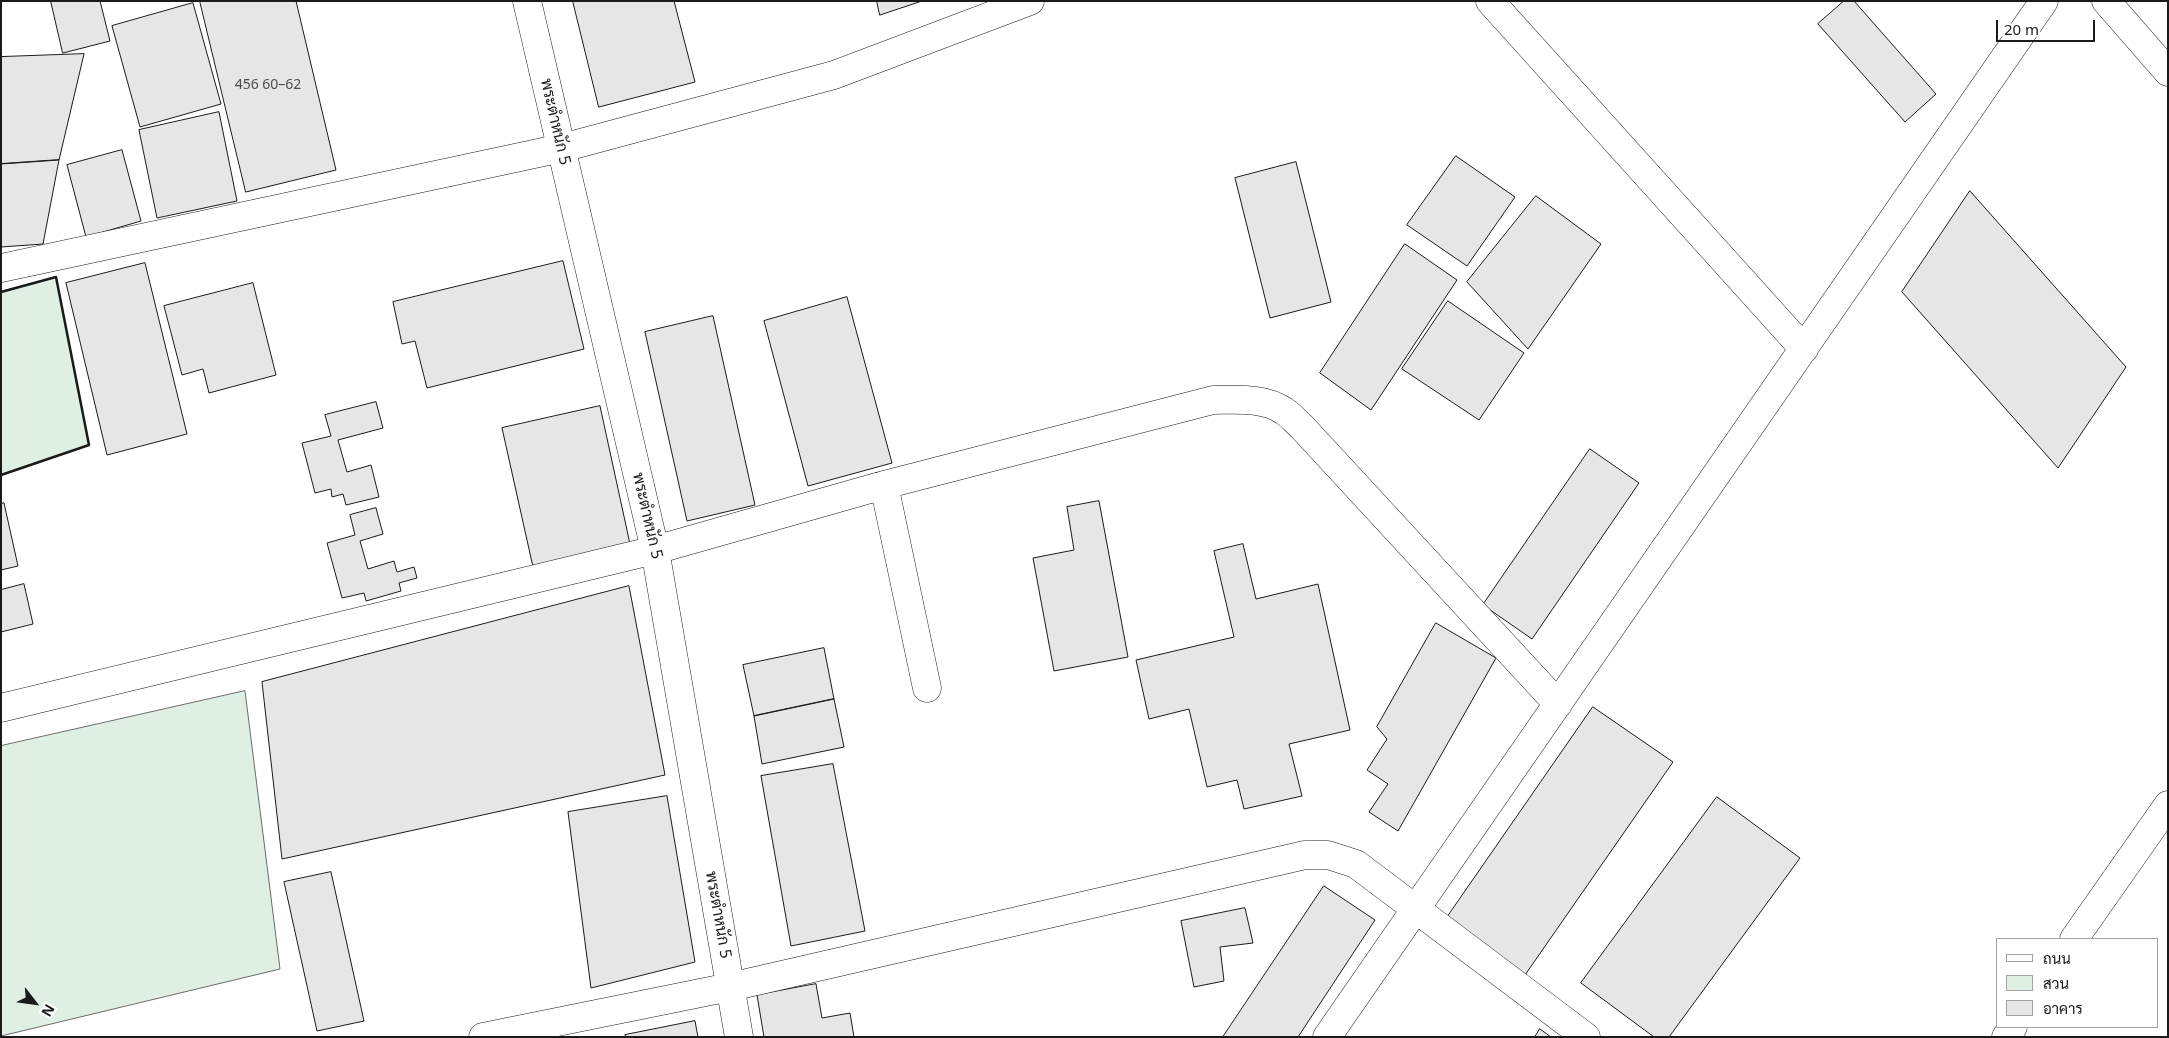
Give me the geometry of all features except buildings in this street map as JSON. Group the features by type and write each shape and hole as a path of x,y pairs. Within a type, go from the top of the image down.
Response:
{"street":[{"name":"พระตำหนัก 5","path":"527,1 655,550 739,1037"},
{"path":"1,268 562,148 834,75 1030,1"},
{"path":"1490,1 1804,349"},
{"path":"1327,1037 2044,1"},
{"path":"2106,1 2168,72"},
{"path":"1,708 655,550 884,486 1213,400 1259,401 1283,410 1302,427 1558,704"},
{"path":"884,486 927,688"},
{"path":"2075,938 2168,805"},
{"path":"483,1037 730,987 1305,855 1328,855 1356,864 1417,908 1586,1037"}],"green space":[{"path":"56,277 89,445 1,475 1,292"},
{"path":"245,691 280,969 1,1036 1,746"}],"wall":[{"path":"1,292 56,277 89,445 1,475"}]}
